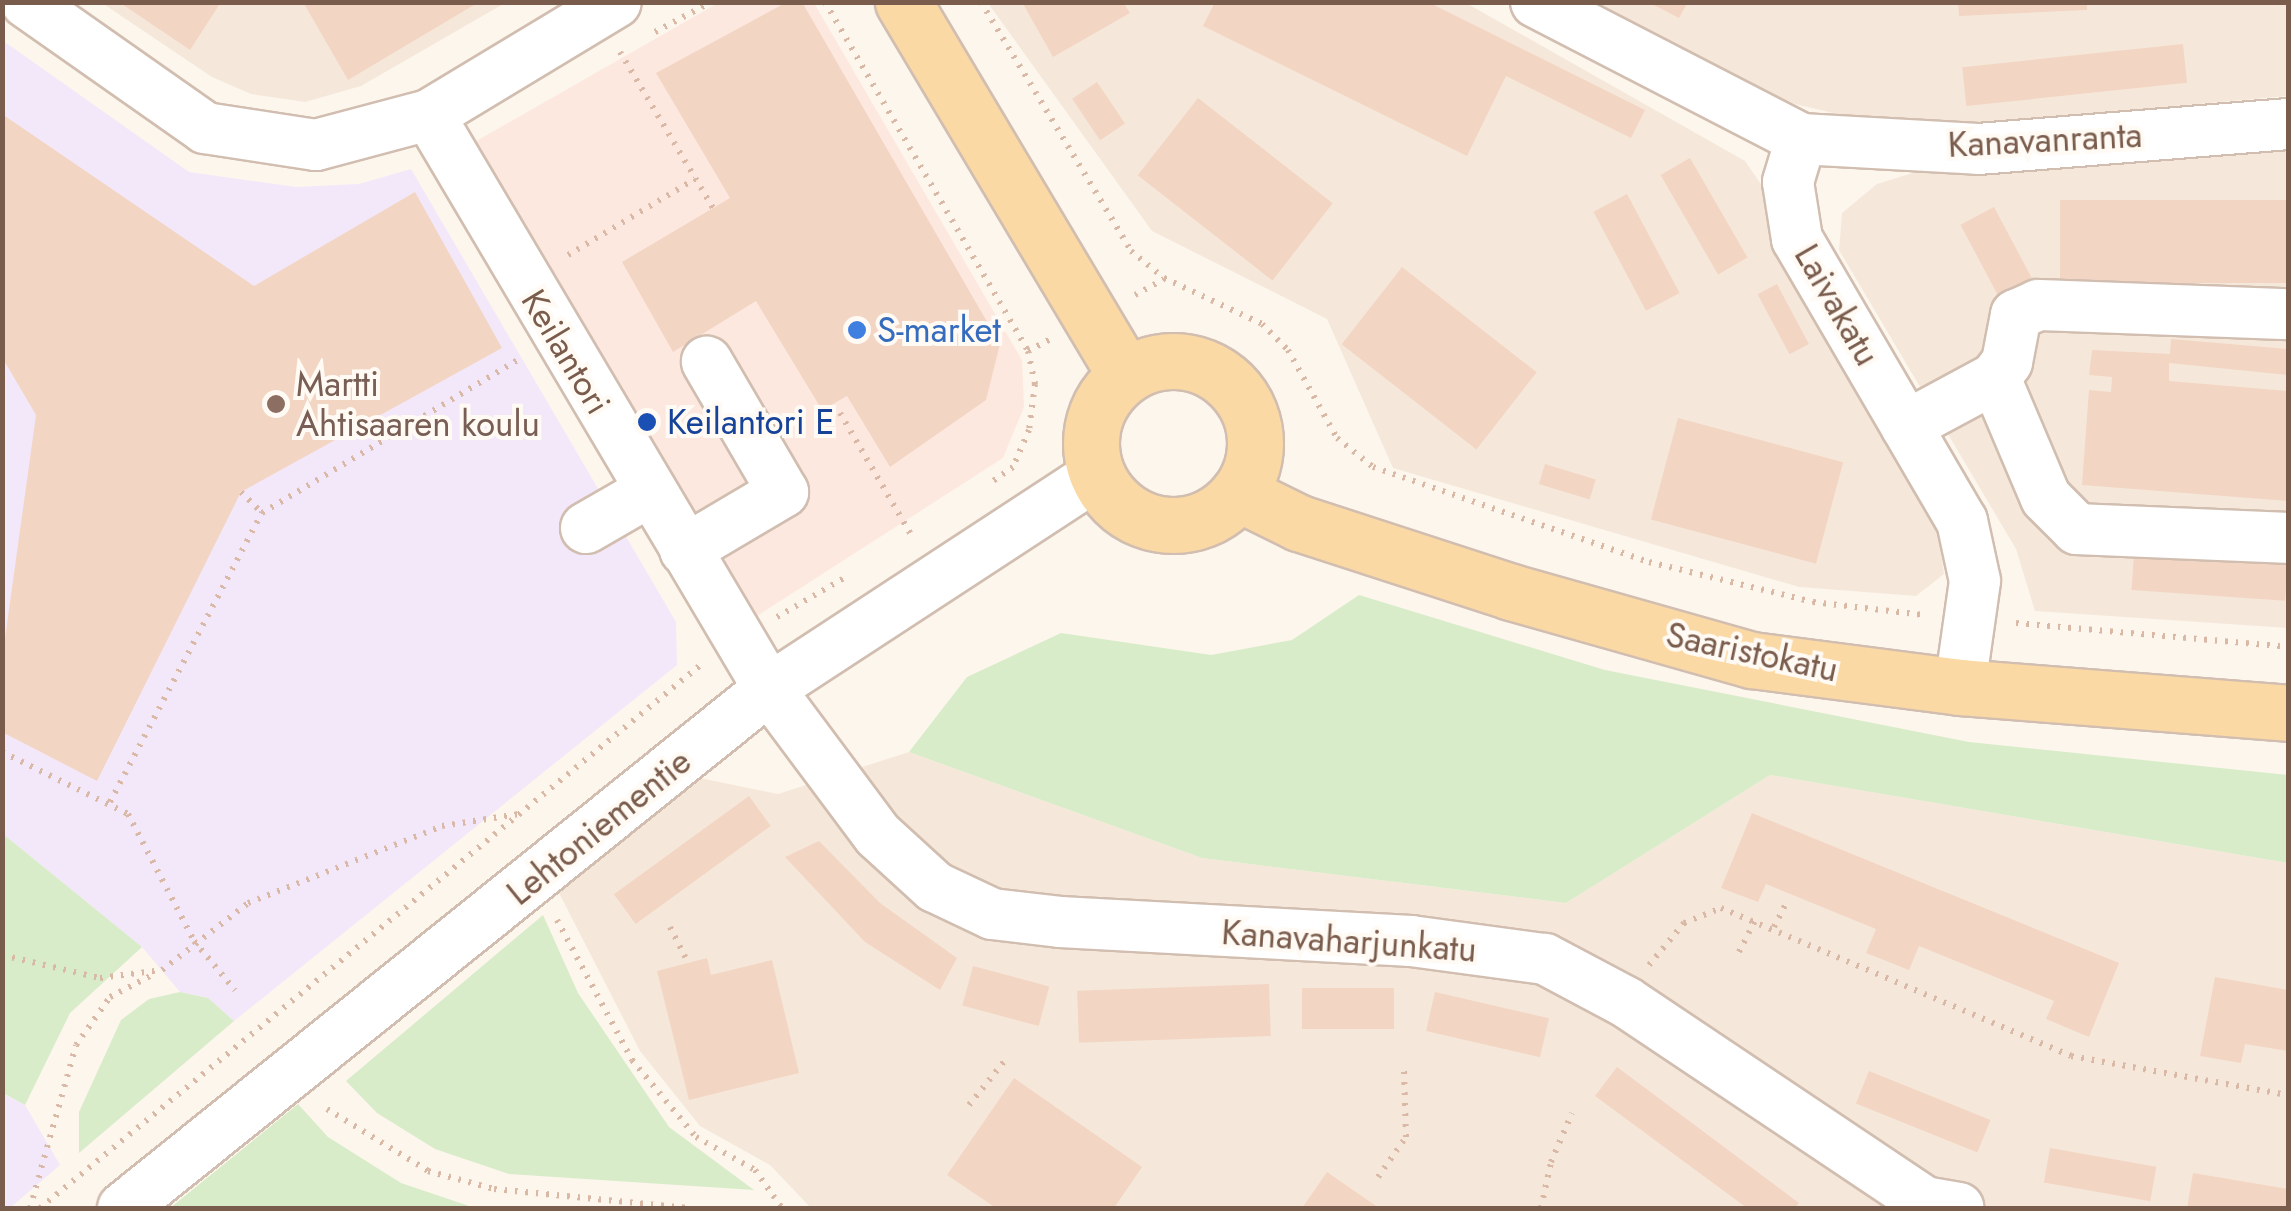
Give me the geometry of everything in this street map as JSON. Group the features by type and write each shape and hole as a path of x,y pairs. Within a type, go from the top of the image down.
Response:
{"main road":[{"path":"904,2 1126,376"},
{"path":"1170,361 1203,368 1232,386 1254,427 1255,451 1238,493 1220,510 1174,526 1128,512 1096,475 1091,431 1097,410 1126,376 1170,361"},
{"name":"Saaristokatu","path":"1238,493 1299,523 1476,581 1752,660 1960,687 2288,713"}],"street":[{"path":"26,2 205,128 316,145 430,115 618,27"},
{"path":"1536,2 1801,139"},
{"name":"Keilantori","path":"430,115 768,689"},
{"name":"Kanavanranta","path":"1801,139 1978,148 2288,124"},
{"name":"Laivakatu","path":"1801,139 1788,182 1797,238 1962,522 1975,581 1960,687"},
{"path":"1906,426 1995,378 2007,362 2010,325 2038,305 2288,314"},
{"path":"686,550 783,492 707,362"},
{"path":"1995,378 2046,498 2077,528 2288,538"},
{"name":"Lehtoniementie","path":"123,1208 538,878 768,689 1096,475"},
{"path":"586,528 650,491"},
{"name":"Kanavaharjunkatu","path":"768,689 878,835 935,888 992,914 1411,941 1526,956 1576,973 1626,1002 1925,1202 1958,1208"}],"path":[{"path":"825,2 1028,350 1035,384 1030,430 1013,467 984,487"},
{"path":"981,2 1131,251 1164,278 1262,324 1288,350 1337,438 1373,467 1648,562 1813,602 1968,620 2288,647"},
{"path":"618,27 713,208"},
{"path":"555,263 696,180"},
{"path":"110,802 262,513 531,352"},
{"path":"2,413 2,425"},
{"path":"840,413 912,536"},
{"path":"241,492 262,513"},
{"path":"903,542 927,526"},
{"path":"40,1208 740,638 860,569"},
{"path":"2,752 128,814 194,941 235,990"},
{"path":"30,1208 76,1045 110,997 162,970 194,941 248,904 290,892 406,839 521,814"},
{"path":"538,878 632,1060 696,1137 755,1170 782,1208"},
{"path":"1774,927 1786,903"},
{"path":"1626,1002 1684,922 1722,908 2071,1056 2288,1096"},
{"path":"1739,952 1754,920"},
{"path":"670,927 685,957"},
{"path":"2,955 100,978 162,970"},
{"path":"969,1105 1006,1059"},
{"path":"1378,1177 1406,1137 1404,1069"},
{"path":"327,1109 444,1176 494,1189 688,1208"},
{"path":"1541,1208 1551,1162 1572,1113"}],"shaded area":[{"path":"102,3 505,3 361,86 305,102 251,94 212,77"},
{"path":"718,3 814,3 1022,360 1024,407 1003,458 757,616 473,143"},
{"path":"988,3 1466,3 1745,161 1767,193 1771,236 1938,530 1944,574 1916,596 1799,587 1393,468 1327,319 1152,231"},
{"path":"1574,3 2288,3 2288,96 1962,125 1888,126 1795,104"},
{"name":"Martti Ahtisaaren koulu","path":"2,40 189,172 296,187 359,184 411,169 676,622 677,665 234,1021 208,998 180,992 142,947 3,834"},
{"path":"2288,148 2288,628 2035,611 2016,549 1839,250 1842,213 1877,184 1932,167"},
{"path":"909,752 1202,858 1566,903 1770,775 2288,863 2288,1208 811,1208 770,1165 700,1126 640,1051 558,891 700,778 778,794"},
{"path":"2,1093 25,1105 60,1165 10,1208 3,1208"}],"green space":[{"path":"1359,595 1605,670 1969,742 2288,775 2288,863 1770,775 1566,903 1202,858 909,752 967,677 1061,633 1211,655 1292,640"},
{"path":"3,834 142,947 70,1013 25,1105 3,1093"},
{"path":"543,915 578,993 669,1127 754,1190 509,1174 435,1149 377,1113 346,1081"},
{"path":"180,992 208,998 234,1021 79,1153 79,1112 121,1020 149,999"},
{"path":"298,1104 328,1137 401,1183 475,1208 170,1208"}],"building":[{"path":"119,2 221,2 190,50"},
{"path":"303,2 479,2 348,80"},
{"path":"787,2 802,2 1000,344 986,400 890,467 847,396 822,410 756,301 673,352 622,262 730,198 656,73"},
{"path":"1022,2 1123,2 1130,13 1053,57"},
{"path":"1215,2 1428,2 1645,110 1631,138 1506,76 1467,156 1203,26"},
{"path":"1648,2 1688,2 1679,18"},
{"path":"1958,2 2087,2 2087,10 1959,16"},
{"path":"2183,44 2187,83 1966,106 1962,67"},
{"path":"1097,82 1125,123 1100,140 1072,99"},
{"path":"1198,98 1333,203 1272,281 1138,175"},
{"path":"2,114 254,286 415,192 502,348 241,492 97,781 2,732 2,660 36,415 2,357"},
{"path":"1690,158 1748,258 1718,275 1661,175"},
{"path":"1627,194 1680,293 1646,311 1593,212"},
{"path":"2060,200 2288,200 2288,283 2060,283"},
{"path":"1994,207 2032,278 1998,295 1960,225"},
{"path":"1402,267 1537,372 1476,450 1342,344"},
{"path":"1777,284 1809,344 1789,354 1758,294"},
{"path":"2171,339 2288,349 2288,375 2169,363 2169,381 2288,391 2288,501 2082,485 2089,390 2111,392 2112,377 2089,375 2092,350 2170,354"},
{"path":"1678,418 1843,462 1816,564 1651,519"},
{"path":"1545,464 1596,479 1590,500 1539,484"},
{"path":"2134,554 2288,565 2285,601 2131,590"},
{"path":"749,796 771,826 636,924 614,894"},
{"path":"1752,813 2119,963 2089,1037 2046,1019 2054,1001 1919,946 1909,970 1866,953 1876,929 1766,884 1758,902 1721,888"},
{"path":"819,841 880,903 957,958 940,990 865,942 785,857"},
{"path":"707,958 711,975 772,960 799,1073 689,1100 657,971"},
{"path":"973,966 1049,986 1039,1026 962,1006"},
{"path":"2215,977 2288,990 2288,1051 2245,1044 2241,1063 2200,1056"},
{"path":"1269,984 1271,1036 1079,1043 1077,991"},
{"path":"1302,988 1394,988 1394,1029 1302,1029"},
{"path":"1435,992 1549,1018 1540,1057 1426,1031"},
{"path":"1617,1067 1799,1203 1795,1208 1747,1208 1595,1096"},
{"path":"1869,1071 1990,1120 1977,1153 1856,1103"},
{"path":"1014,1078 1142,1167 1114,1208 996,1208 947,1175"},
{"path":"2050,1148 2156,1167 2150,1201 2044,1182"},
{"path":"1327,1172 1379,1208 1302,1208"},
{"path":"2193,1173 2288,1189 2288,1208 2187,1208"}],"place":[{"name":"S-market","path":"857,330"},
{"name":"Martti Ahtisaaren koulu","path":"276,404"},
{"name":"Keilantori E","path":"647,422"}]}
